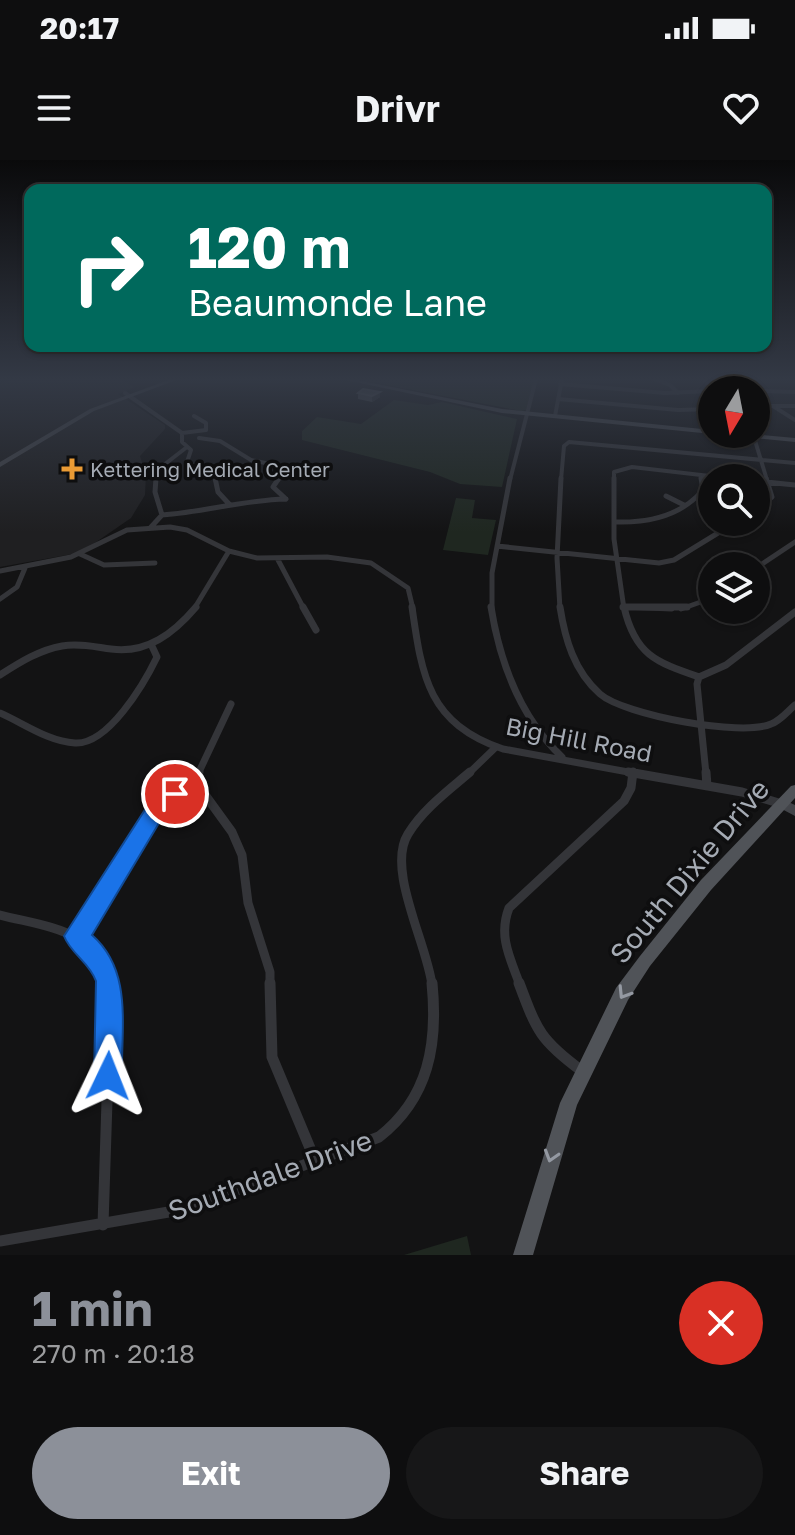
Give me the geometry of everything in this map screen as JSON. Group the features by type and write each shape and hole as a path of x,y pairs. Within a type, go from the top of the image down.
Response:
{"main road":[{"path":"0,462 55,430"},
{"path":"770,437 795,440"},
{"name":"South Dixie Drive","path":"523,1255 557,1137 582,1071 622,994 706,885 788,808 795,790"}],"street":[{"path":"178,430 182,433 205,430"},
{"path":"162,515 155,493 156,481 167,460 206,430"},
{"path":"520,430 491,588 496,639 532,726 545,743 563,758"},
{"path":"182,433 182,442 191,451 187,462 214,474 218,492 230,505"},
{"path":"151,527 162,515 286,499 273,487 283,473 282,467 250,460 235,446 211,438 199,438"},
{"path":"795,463 573,441 564,446 556,597 563,628 578,665 594,691 623,709 735,729 757,729 773,724 795,705"},
{"path":"758,448 763,464"},
{"path":"698,475 619,468 614,472 617,560 623,607 632,634 645,653 665,665 699,677 726,665 795,612"},
{"path":"770,483 795,485"},
{"path":"666,496 684,505"},
{"path":"616,522 651,521 698,496"},
{"name":"Big Hill Road","path":"0,571 80,554 121,532 151,527 187,530 229,551 257,558 327,557 371,563 405,585 415,617 421,667 435,702 457,728 496,747 770,799 788,808"},
{"path":"497,546 652,563 669,562 713,536"},
{"path":"770,559 795,542"},
{"path":"787,547 795,551"},
{"path":"0,675 31,656 62,646 87,645 117,652 151,644 190,613 209,587 220,560 229,551"},
{"path":"80,554 104,565 155,563"},
{"path":"277,558 316,630"},
{"path":"0,599 17,587 25,568"},
{"path":"623,607 675,609 698,602"},
{"path":"675,609 681,616"},
{"path":"0,713 69,742 89,742 105,731 152,667 157,657 151,644"},
{"path":"699,677 707,786"},
{"path":"76,936 94,913 155,811 195,781 231,704"},
{"path":"534,754 545,743"},
{"name":"Southdale Drive","path":"0,1241 186,1209 390,1130 416,1101 425,1076 433,987 426,951 403,876 402,845 415,824 496,747"},
{"path":"582,1071 549,1047 536,1030 504,941 503,923 509,908 624,801 631,788 633,772"},
{"path":"195,781 232,832 242,855 248,903 269,964 272,1057 315,1160"},
{"path":"0,915 76,936 100,958 110,994 103,1225"}],"shaded area":[{"name":"Kettering Medical Center","path":"0,430 164,430 140,456 146,475 145,495 131,518 89,547 73,554 0,567"},
{"path":"515,430 502,487 460,484 430,472 302,440 302,431"},
{"path":"456,498 475,500 472,518 496,520 488,555 443,550"},
{"path":"467,1236 471,1255 404,1255"}],"place":[{"name":"Kettering Medical Center","path":"72,469"}],"route":[{"path":"108,1076 108,981 100,958 76,936 94,913 155,811 175,794"}]}
